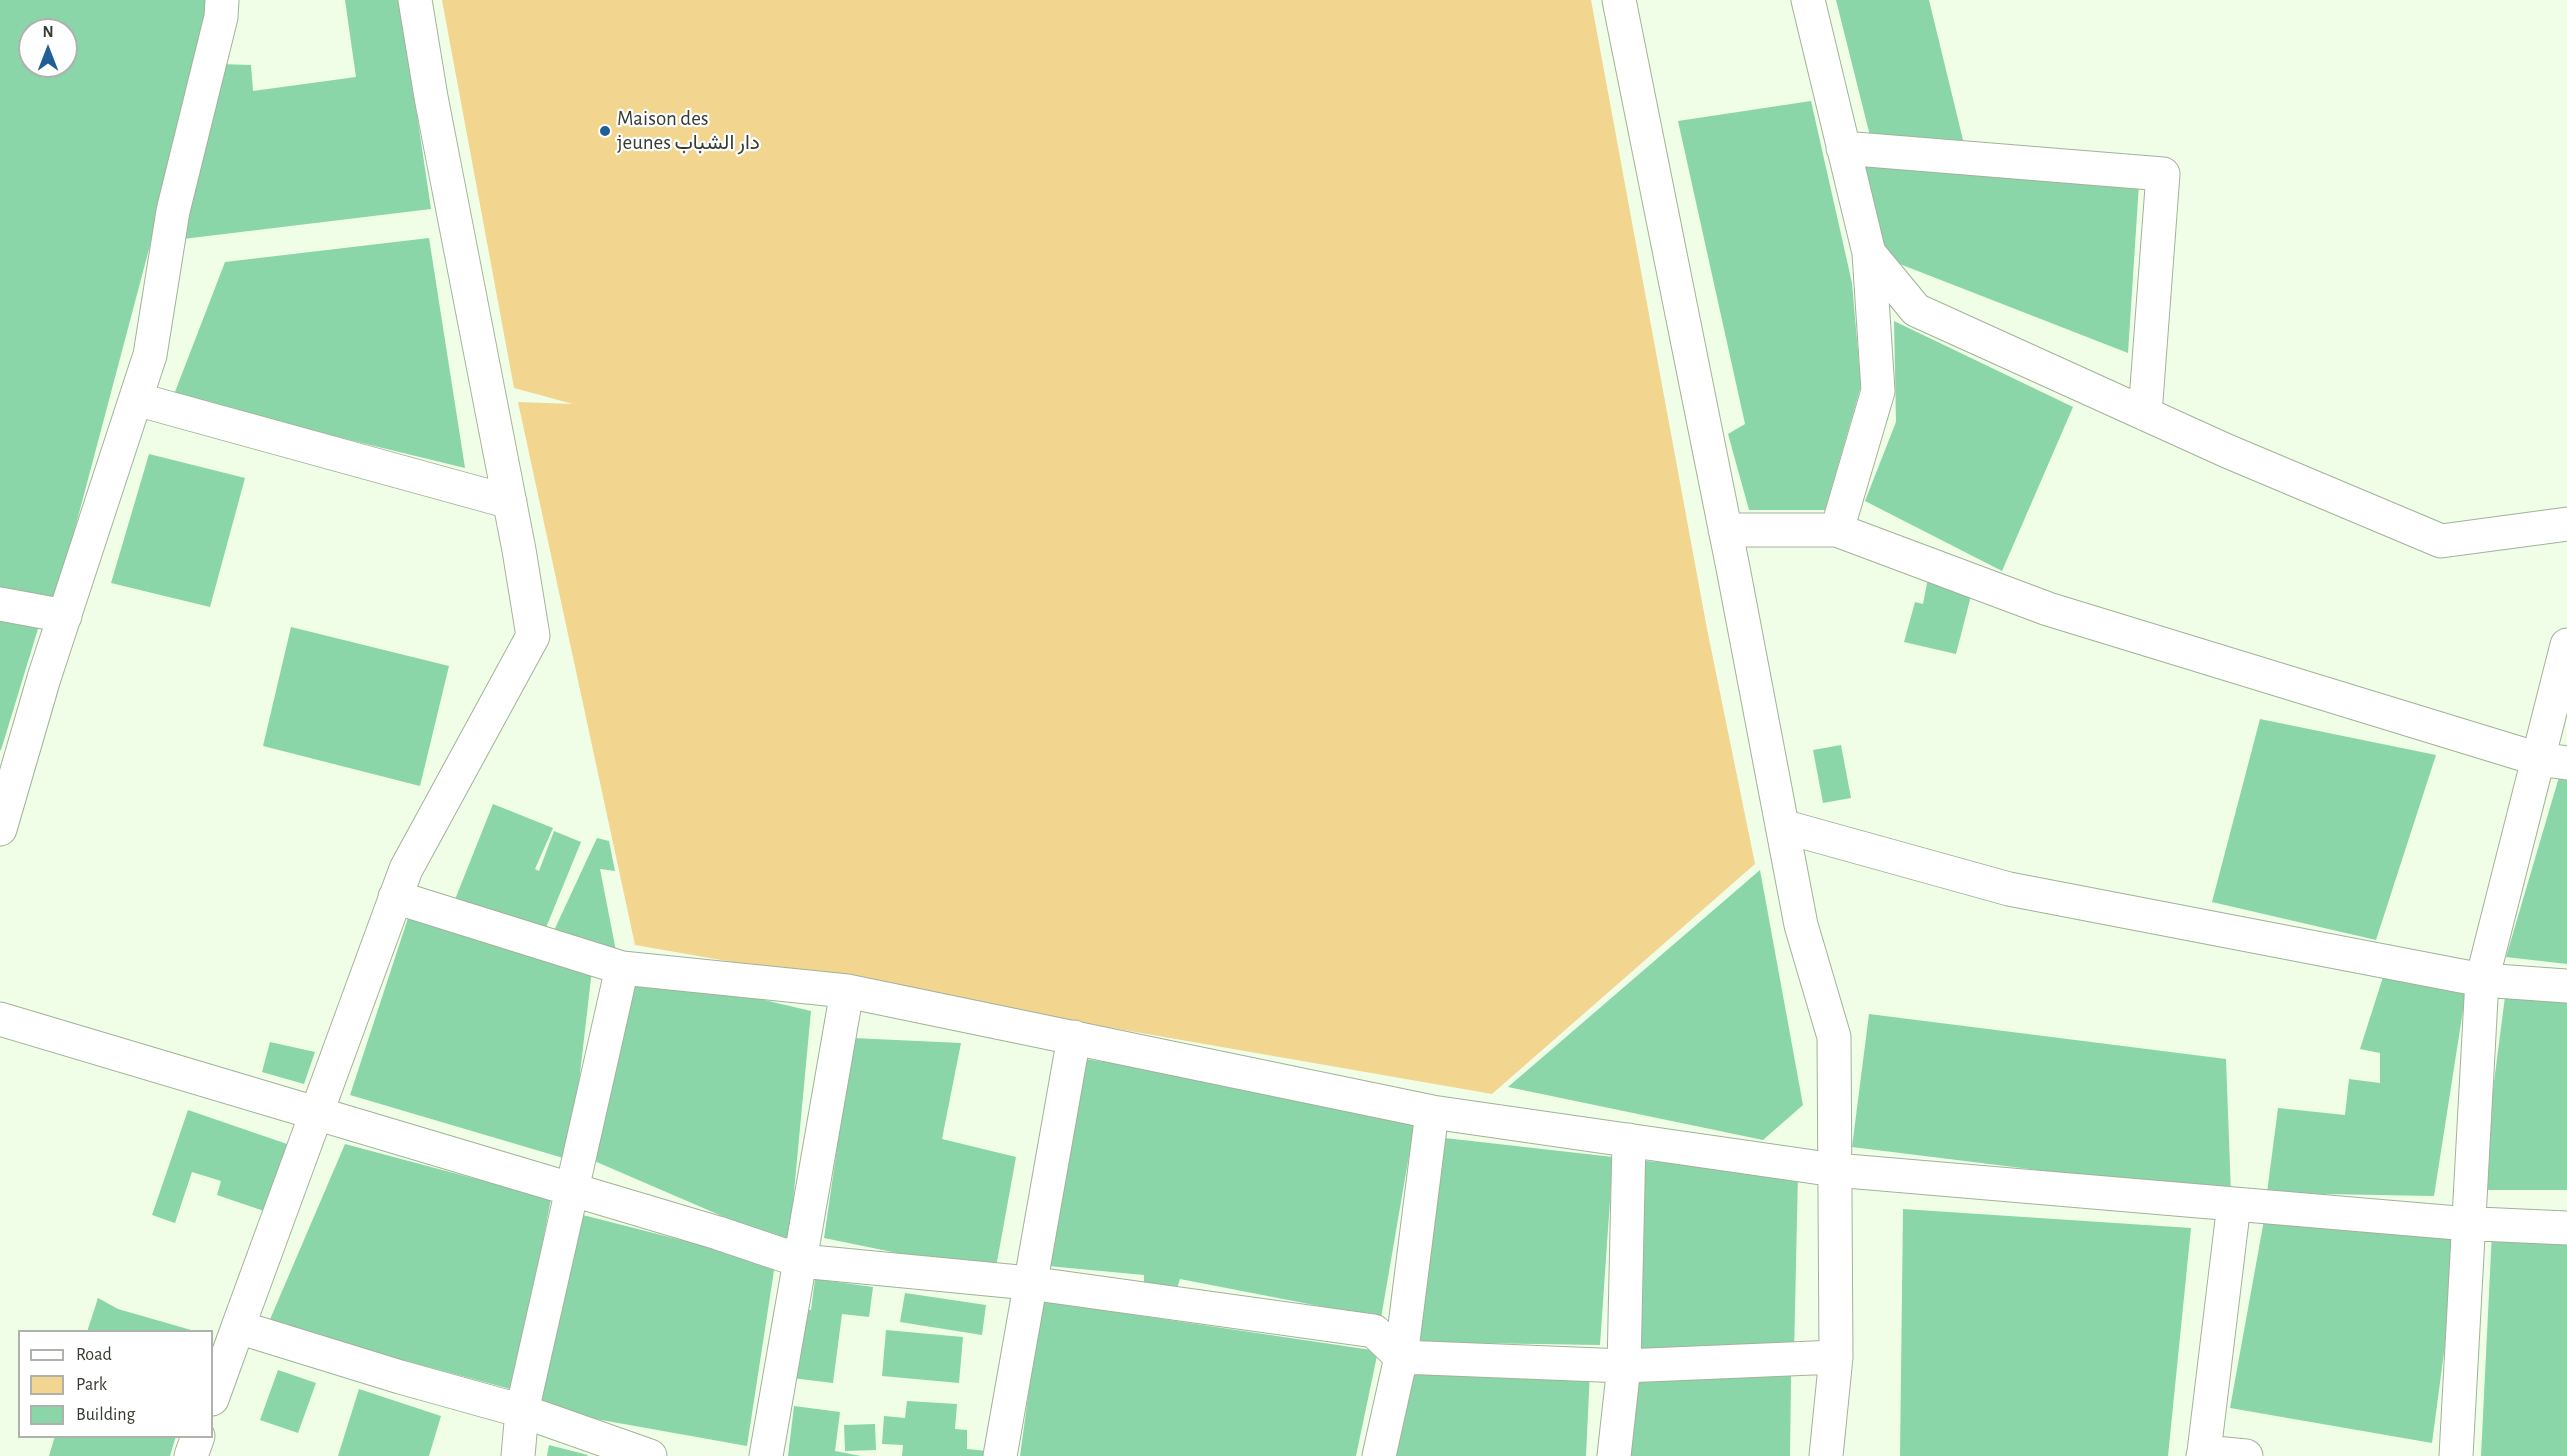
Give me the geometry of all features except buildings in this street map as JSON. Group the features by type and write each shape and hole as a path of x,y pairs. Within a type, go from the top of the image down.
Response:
{"street":[{"path":"0,829 65,616 150,355 173,211 221,17 222,0"},
{"path":"213,1397 406,869 532,636 510,502 430,97 416,0"},
{"path":"1619,0 1801,925 1834,1037 1836,1357 1826,1456"},
{"path":"1808,0 1869,253 1878,391 1837,530"},
{"path":"1843,148 2163,174 2145,414"},
{"path":"1869,253 1916,310 2145,414 2441,541 2567,524"},
{"path":"136,399 510,502"},
{"path":"1725,530 1837,530 2048,609 2552,761"},
{"path":"0,604 65,616"},
{"path":"2456,1456 2482,980 2552,761 2567,645"},
{"path":"1782,826 2009,889 2482,980 2567,986"},
{"path":"395,897 622,968 847,991 1432,1112 1835,1170 2470,1223 2567,1228"},
{"path":"518,1456 522,1411 622,968"},
{"path":"766,1456 847,991"},
{"path":"0,1019 718,1233 801,1262 1029,1283 1374,1331 1401,1358 1624,1366 1836,1357"},
{"path":"1000,1456 1074,1037"},
{"path":"1379,1456 1401,1358 1432,1112"},
{"path":"1614,1456 1624,1366 1629,1140"},
{"path":"2234,1204 2203,1454 2246,1456"},
{"path":"238,1327 399,1377 522,1411 650,1456"},
{"path":"191,1456 198,1438"}],"green space":[{"path":"442,0 1591,0 1707,629 1755,864 1492,1094 635,945 518,402 573,404 514,388"}],"place":[{"name":"Maison des jeunes دار الشباب","path":"605,131"}]}
